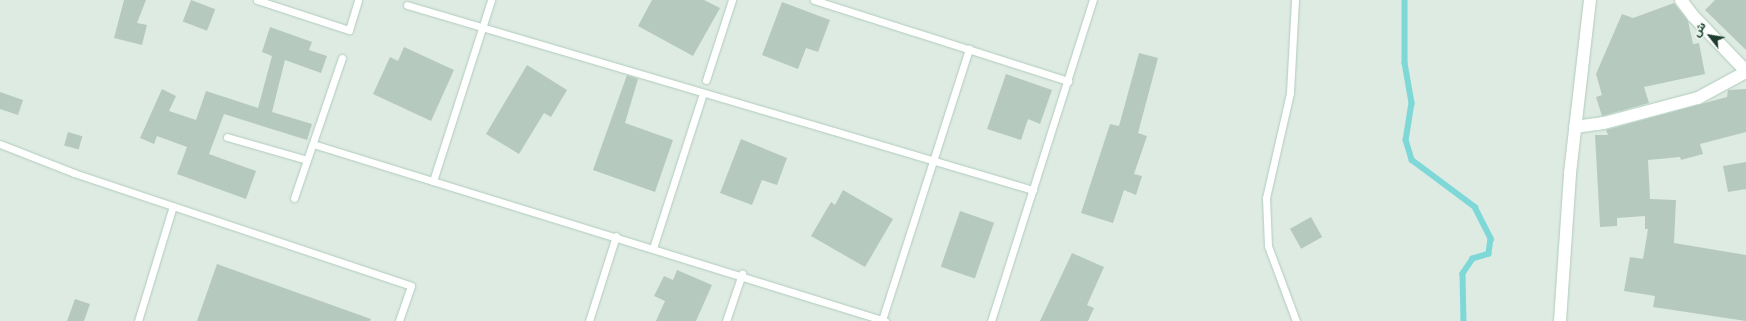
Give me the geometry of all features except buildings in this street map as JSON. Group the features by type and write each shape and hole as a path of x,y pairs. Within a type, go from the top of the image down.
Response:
{"street":[{"path":"1560,321 1575,127 1590,0"},
{"path":"1575,127 1604,123 1698,98 1746,72 1681,0"}],"lane":[{"path":"257,0 349,30 358,0"},
{"path":"432,181 491,0"},
{"path":"706,80 732,0"},
{"path":"814,0 1068,80"},
{"path":"991,321 1093,0"},
{"path":"1295,0 1290,92 1266,198 1268,246 1296,321"},
{"path":"407,5 703,93 934,159 1033,190"},
{"path":"313,144 742,274 884,321 969,49"},
{"path":"294,198 342,58"},
{"path":"654,248 703,93"},
{"path":"227,137 308,160"},
{"path":"0,144 173,206 411,286 399,321"},
{"path":"138,321 173,206"},
{"path":"589,321 616,236"},
{"path":"726,321 742,274"}],"waterway":[{"path":"1405,0 1405,63 1412,103 1406,140 1412,160 1475,207 1491,239 1489,254 1473,259 1463,274 1464,321"}]}
